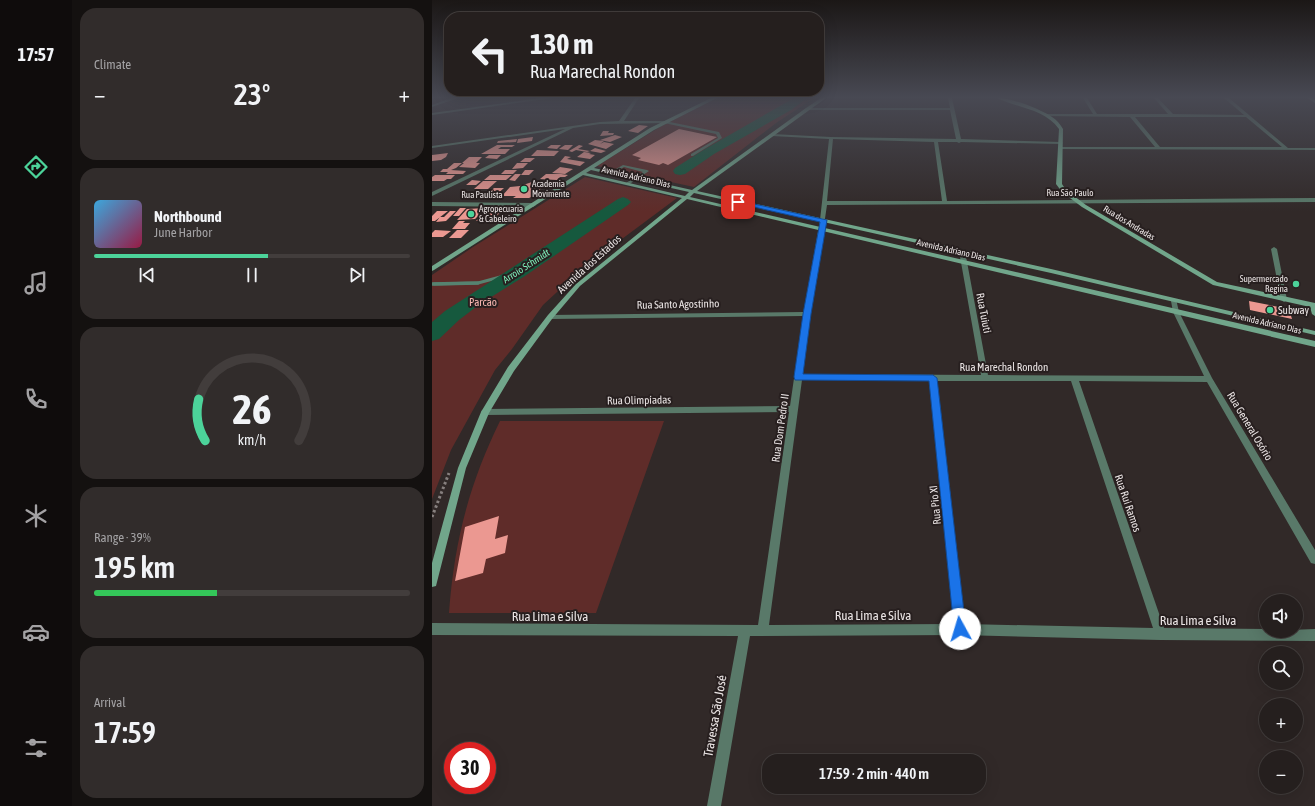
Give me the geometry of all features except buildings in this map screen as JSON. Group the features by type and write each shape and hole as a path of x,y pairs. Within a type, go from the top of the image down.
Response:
{"street":[{"path":"432,147 509,136"},
{"path":"432,194 556,136"},
{"path":"432,268 644,136"},
{"name":"Avenida dos Estados","path":"432,582 462,468 485,412 511,370 550,317 578,285 694,191 771,136"},
{"path":"784,136 1159,149 1315,149"},
{"path":"958,136 959,142"},
{"name":"Rua dos Andradas","path":"1061,136 1059,184 1064,191 1077,201 1215,284 1314,306"},
{"path":"1148,136 1159,149"},
{"path":"1270,136 1287,149"},
{"name":"Rua Dom Pedro II","path":"763,631 807,314 823,225 831,138"},
{"path":"936,141 945,202"},
{"name":"Avenida Adriano Dias","path":"591,169 694,191 963,262 1315,344"},
{"name":"Avenida Adriano Dias","path":"584,174 686,198 962,251 1315,333"},
{"name":"Rua São Paulo","path":"825,203 1315,200"},
{"name":"Rua Paulista","path":"432,204 533,205"},
{"name":"Rua Tuiuti","path":"962,251 985,378"},
{"name":"Rua General Osório","path":"1174,300 1176,312 1209,379 1315,559"},
{"path":"1314,306 1315,314"},
{"name":"Rua Santo Agostinho","path":"550,317 807,314"},
{"name":"Rua Marechal Rondon","path":"798,377 1209,379"},
{"name":"Rua Pio XI","path":"933,378 960,629"},
{"name":"Rua Rui Ramos","path":"1074,379 1160,634"},
{"name":"Rua Olimpíadas","path":"485,412 794,409"},
{"name":"Rua Lima e Silva","path":"432,629 763,631 960,629 1160,634 1315,635"},
{"name":"Travessa São José","path":"714,806 746,631"}],"lane":[{"path":"692,155 720,138 719,136"},
{"path":"611,173 623,166 647,171 628,184"},
{"path":"1274,249 1284,300"}],"path":[{"path":"432,518 451,468"}],"green space":[{"path":"646,136 760,136 694,187 597,166"},
{"name":"Parcão","path":"585,177 677,198 583,268 543,305 512,349 495,370 451,450 432,499 432,275 473,247"},
{"path":"500,421 664,421 596,613 449,613 455,562 465,514 489,444"}],"waterway":[{"name":"Arroio Schmidt","path":"680,171 710,151 737,136"},
{"name":"Arroio Schmidt","path":"432,334 462,308 519,272 623,202"},
{"path":"478,283 519,272"},
{"path":"432,284 478,283"},
{"path":"434,284 478,283"}],"place":[{"name":"Academia Movimente","path":"524,189"},
{"name":"Agropecuaria & Cabeleiro","path":"471,214"},
{"name":"Supermercado Regina","path":"1296,284"},
{"name":"Subway","path":"1270,310"}],"route":[{"path":"738,202 824,220 807,314 798,377 933,378 960,629"}]}
